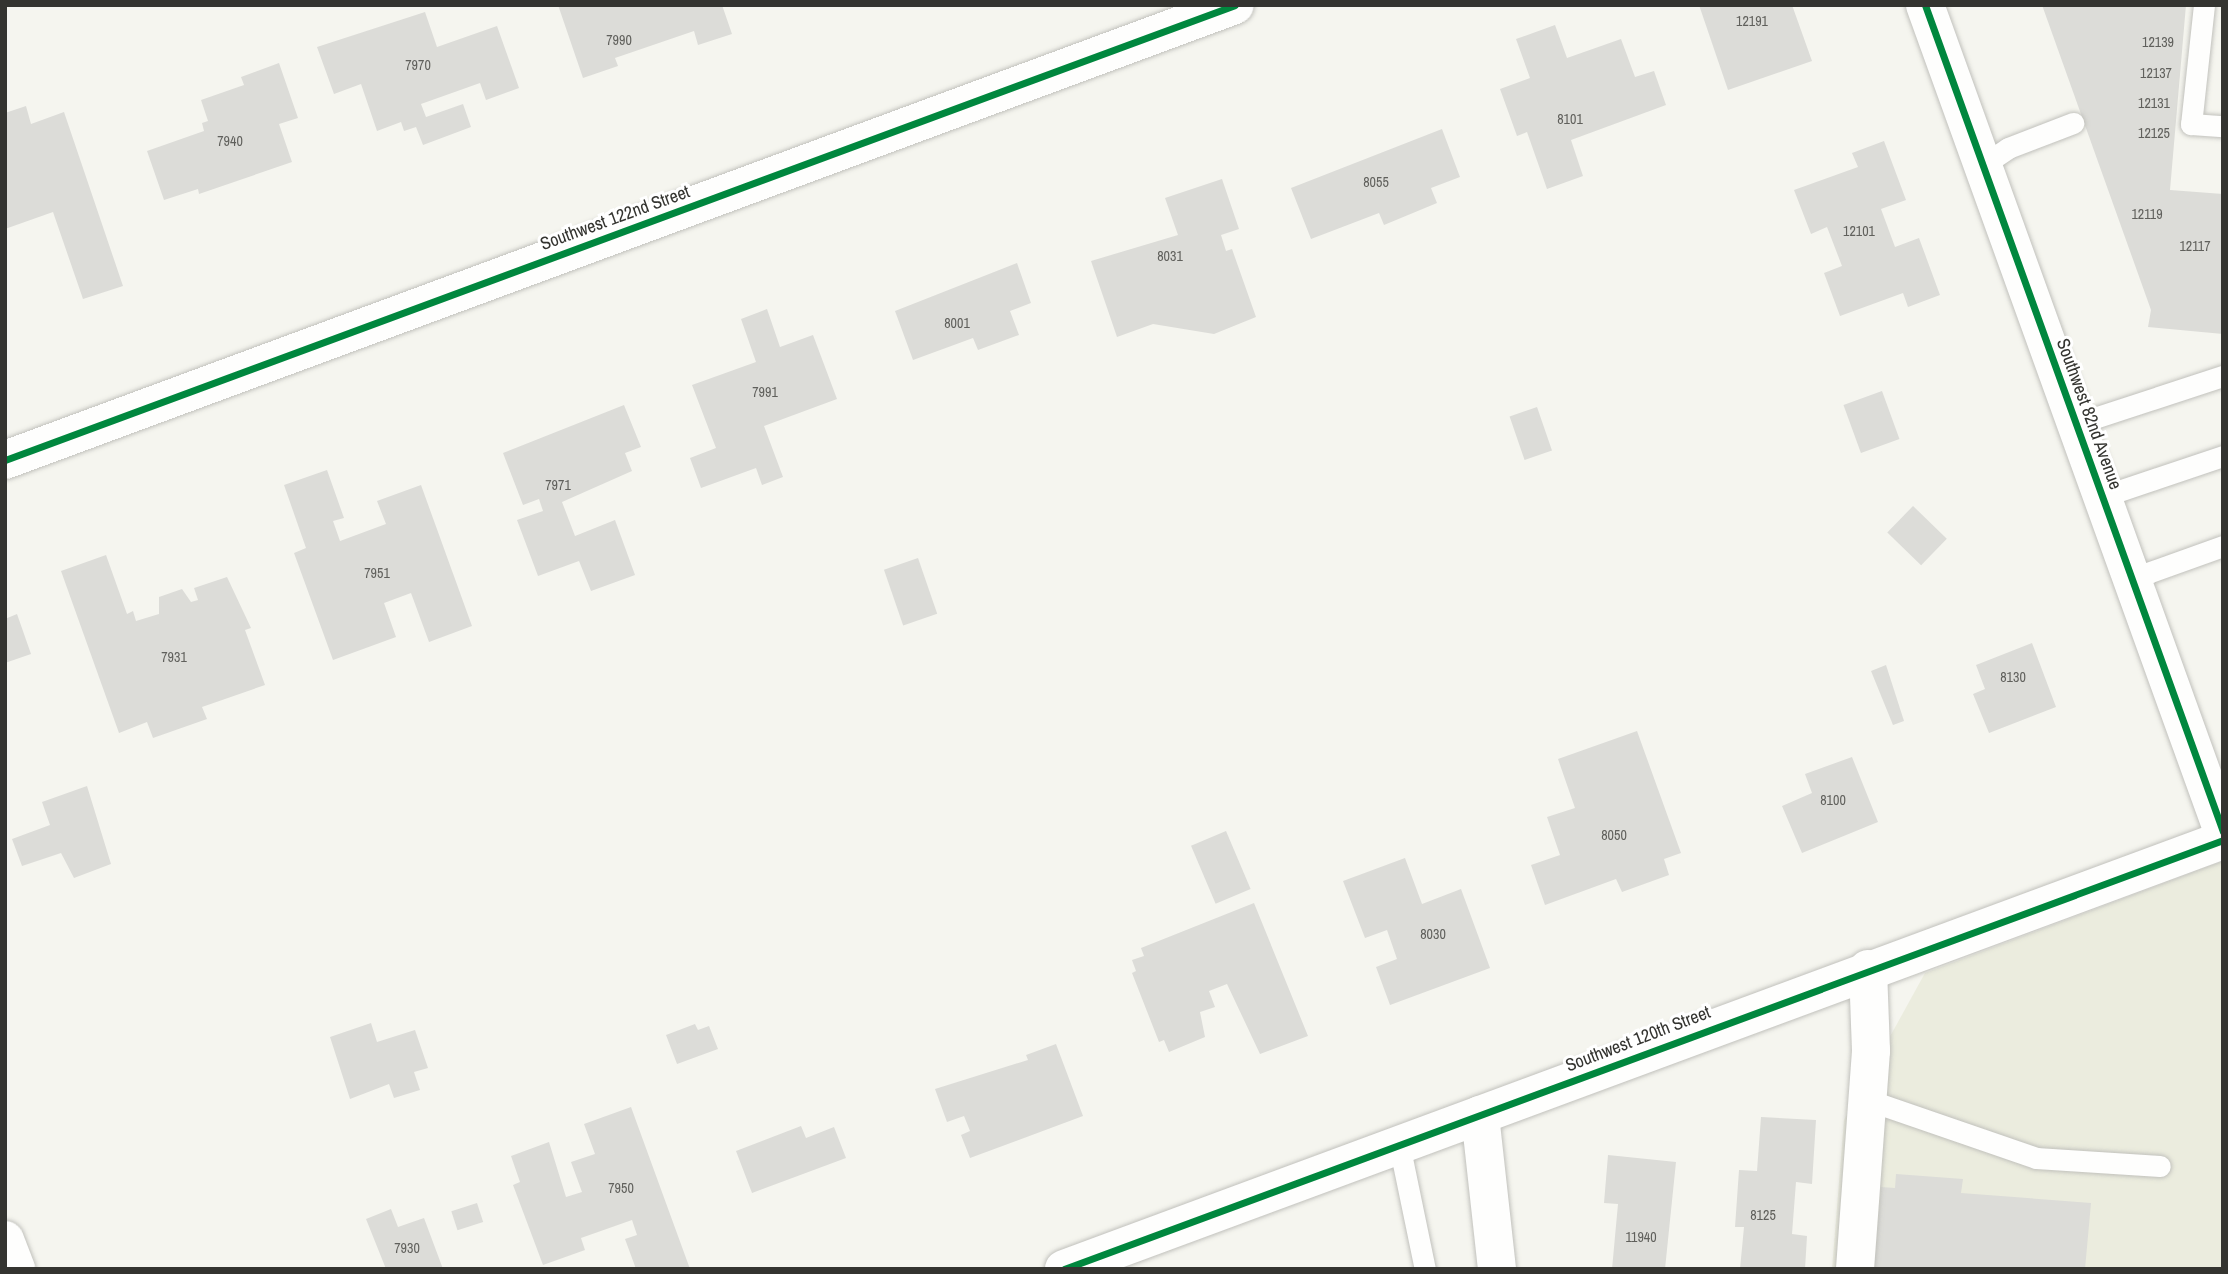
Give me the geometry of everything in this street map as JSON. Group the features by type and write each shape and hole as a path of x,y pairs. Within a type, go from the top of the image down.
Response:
{"street":[{"name":"Southwest 122nd Street","path":"5,460 1235,5"},
{"name":"Southwest 82nd Avenue","path":"1926,5 2223,832"},
{"name":"Southwest 120th Street","path":"1065,1269 2223,840"},
{"path":"1855,1269 1868,1100 1868,970"},
{"path":"1480,1115 1497,1269"},
{"path":"5,1240 16,1269"}],"lane":[{"path":"2204,5 2191,124 2223,126"},
{"path":"1983,164 2008,148 2073,122"},
{"path":"2076,424 2223,376"},
{"path":"2101,497 2223,456"},
{"path":"2131,579 2223,546"},
{"path":"1868,1100 2036,1158 2160,1166"},
{"path":"1399,1144 1425,1269"}],"shaded area":[{"path":"2223,861 2223,1269 1832,1269 1844,1120 1925,973"}],"building":[{"path":"558,5 722,5 732,34 698,45 694,31 615,58 618,66 583,78"},
{"path":"1699,5 1792,5 1812,61 1728,90"},
{"path":"2042,5 2186,5 2170,190 2223,194 2223,334 2148,327 2151,310"},
{"path":"425,12 437,47 497,26 519,88 486,100 480,83 421,104 426,117 463,104 471,127 423,145 416,127 404,131 401,122 377,131 361,84 334,94 317,47"},
{"path":"1555,25 1567,58 1621,39 1635,77 1654,71 1666,105 1571,140 1583,176 1547,189 1527,132 1517,136 1500,89 1530,78 1516,39"},
{"path":"279,63 298,118 279,124 292,162 199,194 198,189 164,200 147,151 204,131 202,123 208,121 201,100 244,85 241,77"},
{"path":"26,106 31,124 64,112 123,286 83,299 53,212 5,229 5,113"},
{"path":"1442,129 1460,177 1431,188 1437,203 1384,225 1379,213 1311,239 1291,188"},
{"path":"1884,141 1906,200 1881,209 1895,247 1919,238 1940,295 1908,307 1903,293 1840,316 1824,273 1842,266 1827,227 1811,234 1794,190 1858,167 1852,153"},
{"path":"1222,179 1239,229 1221,235 1226,251 1232,249 1256,317 1214,334 1153,324 1117,337 1091,261 1178,235 1165,198"},
{"path":"1017,263 1031,303 1010,311 1019,335 978,350 973,338 913,360 895,311"},
{"path":"767,309 780,347 813,335 837,399 764,426 783,477 762,485 756,468 701,488 690,458 716,448 692,385 756,362 741,319"},
{"path":"1882,391 1899,439 1861,453 1843,405"},
{"path":"624,405 641,447 625,453 632,471 562,502 575,536 615,520 635,575 591,591 579,561 538,576 517,520 543,511 539,499 523,505 503,453"},
{"path":"1537,407 1552,450 1525,460 1510,416"},
{"path":"327,470 344,518 333,521 340,541 386,524 377,501 421,485 472,626 429,642 411,593 384,603 396,637 333,660 294,553 306,548 284,485"},
{"path":"1913,506 1947,539 1921,565 1887,533"},
{"path":"106,555 127,614 133,611 136,621 159,614 159,597 182,589 191,602 198,600 194,588 227,577 251,628 245,630 265,685 202,707 207,719 153,738 147,722 119,733 61,571"},
{"path":"918,558 937,614 903,626 884,570"},
{"path":"17,614 31,654 5,663 5,619"},
{"path":"2032,643 2056,707 1989,733 1973,694 1985,689 1976,665"},
{"path":"1886,665 1904,721 1893,725 1871,671"},
{"path":"1637,731 1681,853 1664,859 1669,875 1622,892 1616,879 1545,905 1531,865 1560,855 1547,817 1575,808 1558,759"},
{"path":"1852,757 1878,822 1802,853 1782,806 1812,793 1805,774"},
{"path":"87,786 111,864 74,878 61,853 22,866 12,839 50,825 42,802"},
{"path":"1226,831 1251,889 1216,904 1191,846"},
{"path":"1405,858 1422,904 1461,889 1490,968 1390,1005 1376,967 1397,959 1387,930 1365,938 1343,881"},
{"path":"1254,903 1308,1036 1260,1054 1227,984 1209,991 1215,1007 1200,1012 1205,1037 1169,1052 1164,1040 1159,1042 1132,973 1136,971 1132,960 1144,956 1141,948"},
{"path":"371,1023 377,1042 415,1030 428,1068 414,1072 420,1090 394,1098 389,1084 350,1099 330,1037"},
{"path":"695,1024 698,1030 709,1026 718,1049 677,1064 666,1035"},
{"path":"1056,1044 1083,1116 970,1158 961,1135 970,1131 964,1116 947,1122 935,1089 1028,1060 1026,1055"},
{"path":"631,1107 690,1269 636,1269 625,1239 637,1235 632,1220 581,1238 585,1250 543,1265 513,1185 520,1182 511,1156 549,1142 566,1197 582,1192 571,1162 595,1154 584,1124"},
{"path":"1761,1117 1816,1120 1812,1184 1796,1182 1792,1234 1807,1236 1805,1269 1740,1269 1744,1227 1735,1227 1739,1170 1757,1171"},
{"path":"801,1126 806,1138 834,1127 846,1158 752,1193 736,1151"},
{"path":"1608,1155 1676,1162 1665,1269 1612,1269 1618,1204 1604,1203"},
{"path":"1896,1174 1963,1179 1961,1193 2091,1203 2085,1269 1874,1269 1881,1187 1895,1188"},
{"path":"477,1203 483,1222 458,1230 451,1211"},
{"path":"391,1209 398,1227 424,1218 443,1269 386,1269 366,1219"}],"cycle path":[{"path":"5,460 1235,5"},
{"path":"1925,5 2223,832"},
{"path":"1064,1269 2223,840"}]}
